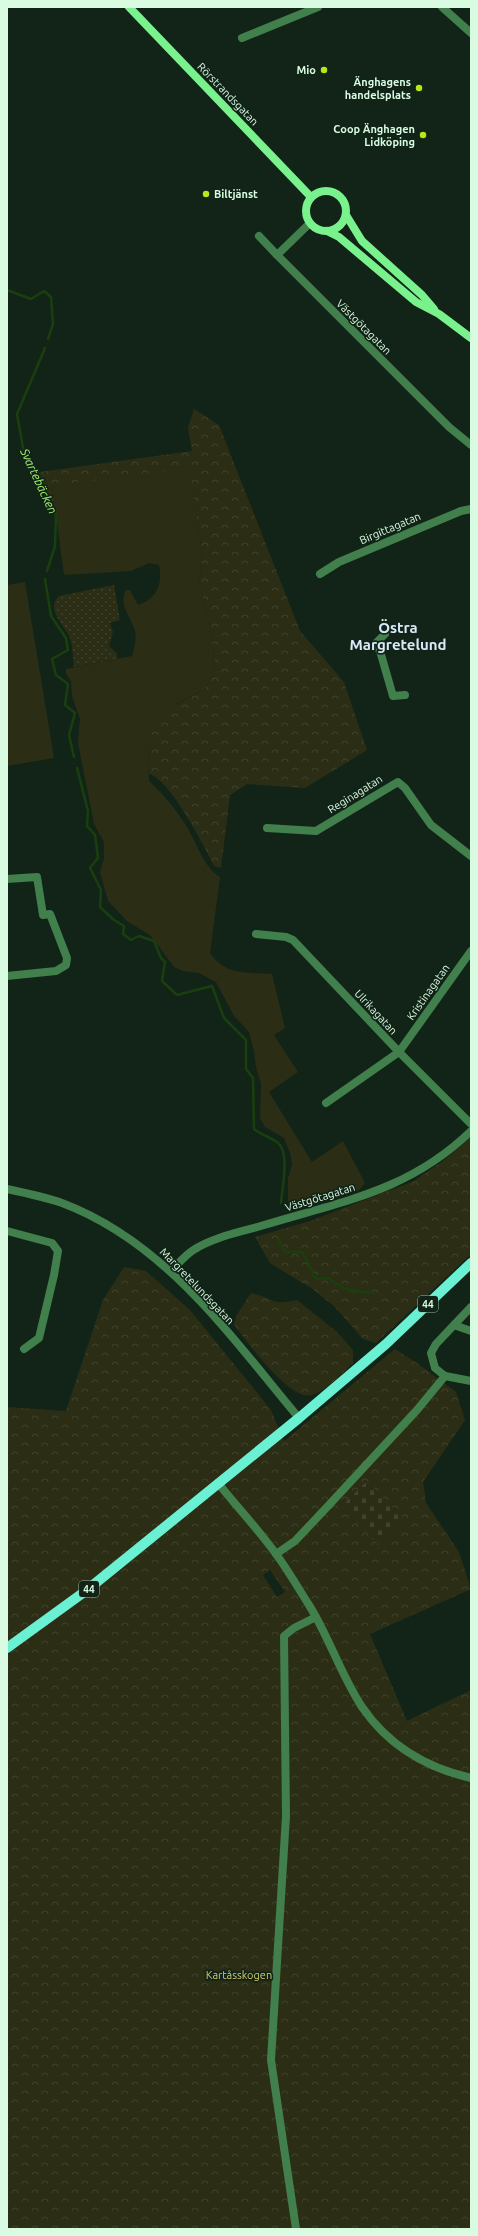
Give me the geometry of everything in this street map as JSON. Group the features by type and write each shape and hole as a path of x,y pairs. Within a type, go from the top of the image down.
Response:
{"main road":[{"name":"Rörstrandsgatan","path":"129,7 311,197"},
{"path":"439,314 422,295 362,241 346,215 345,203 337,194 323,191 311,197 306,210 310,223 315,228 327,231 339,237 416,302 439,314 471,338"},
{"path":"327,231 339,226 346,215"},
{"name":"44","path":"7,1648 94,1585 298,1418 386,1344 471,1263"}],"street":[{"path":"242,38 318,7"},
{"path":"442,7 471,33"},
{"path":"277,255 310,223"},
{"name":"Västgötagatan","path":"259,236 445,422 471,445"},
{"name":"Birgittagatan","path":"320,574 339,562 461,511 471,510"},
{"path":"385,634 375,644 380,651 393,696 405,695"},
{"name":"Reginagatan","path":"267,828 316,831 398,782 405,788 431,825 471,856"},
{"path":"7,879 38,877 43,915 50,914 67,958 66,965 56,971 7,976"},
{"name":"Ulrikagatan","path":"256,934 286,937 293,940 399,1052 471,1124"},
{"name":"Kristinagatan","path":"326,1103 399,1052 471,951"},
{"name":"Västgötagatan","path":"171,1271 196,1249 222,1238 397,1184 432,1164 471,1131"},
{"name":"Margretelundsgatan","path":"7,1189 63,1204 100,1221 142,1246 171,1271 223,1328 298,1418"},
{"path":"7,1231 52,1243 58,1251 57,1263 40,1338 24,1350"},
{"path":"471,1307 436,1344 431,1353 435,1368 444,1376 471,1381"},
{"path":"454,1325 471,1331"},
{"path":"276,1554 295,1541 339,1495 418,1410 444,1376"},
{"path":"218,1483 276,1554 316,1617 362,1706 382,1732 402,1750 423,1762 450,1773 471,1778"},
{"path":"296,2229 271,2060 286,1816 284,1636 294,1628 316,1617"}],"green space":[{"path":"194,409 219,425 300,631 344,682 367,750 305,788 247,784 230,795 221,868 214,866 186,814 176,800 157,778 149,774 148,742 151,727 159,714 205,689 212,677 215,663 209,619 199,586 202,562 201,545 189,468 52,486 56,515 33,473 192,451 188,428"},
{"path":"189,467 201,545 202,562 199,586 209,619 215,663 212,677 205,689 176,704 148,742 149,781 177,812 189,830 204,860 214,873 220,877 210,953 223,966 230,969 245,973 272,974 285,1028 274,1035 298,1072 269,1092 312,1162 343,1141 365,1183 359,1190 296,1210 288,1208 288,1178 292,1164 290,1153 284,1138 265,1127 260,1118 261,1084 249,1032 234,1016 216,982 199,973 183,971 174,967 150,935 128,922 108,901 100,872 104,858 104,842 94,824 78,743 80,719 72,696 71,681 66,674 66,669 132,656 136,634 124,606 123,601 126,590 130,590 138,605 145,602 150,599 157,590 160,572 159,565 149,563 131,571 64,575 52,486"},
{"path":"25,582 54,758 7,766 7,585"},
{"path":"114,585 120,620 110,623 113,632 109,646 117,654 117,659 74,667 71,641 68,633 55,612 55,601 59,596"},
{"path":"471,1137 471,1254 376,1343 363,1339 334,1306 314,1290 270,1263 255,1237 310,1221 414,1181 447,1158"},
{"name":"Kartåsskogen","path":"124,1267 146,1271 190,1310 271,1410 284,1441 395,1349 417,1363 456,1392 465,1420 423,1482 426,1503 459,1552 471,1589 370,1634 407,1721 471,1690 471,2229 7,2229 7,1407 66,1411 103,1300","holes":["270,1570 285,1592 277,1597 263,1575"]},
{"path":"251,1293 277,1302 297,1300 337,1332 353,1350 353,1363 334,1381 318,1393 303,1395 292,1389 270,1369 234,1325 236,1316"},
{"path":"367,1481 405,1520 379,1545 341,1507"}],"waterway":[{"name":"Svartebäcken","path":"7,290 31,299 44,291 51,297 53,324 48,339"},
{"name":"Svartebäcken","path":"45,348 17,414 23,448 33,473 56,515 55,546 47,571"},
{"name":"Svartebäcken","path":"45,579 51,616 66,638 68,650 52,659 56,675 68,684 65,705 75,713 69,735 74,757"},
{"name":"Svartebäcken","path":"77,768 88,811 87,826 95,835 98,858 90,868 101,890 100,907 114,920 124,926 123,934 131,940 139,936 154,941 161,958 165,962 162,981 177,995 212,986 224,1018 246,1040 246,1069 253,1078 254,1129 278,1143 284,1154 281,1203"},
{"name":"Svartebäcken","path":"279,1239 281,1246 286,1252 302,1252 316,1279 329,1278 339,1286 350,1290 374,1293"}],"place":[{"name":"Mio","path":"324,70"},
{"name":"Änghagens handelsplats","path":"419,88"},
{"name":"Coop Änghagen Lidköping","path":"423,135"},
{"name":"Biltjänst","path":"206,194"}],"district":[{"name":"Östra Margretelund","path":"398,636"}]}
